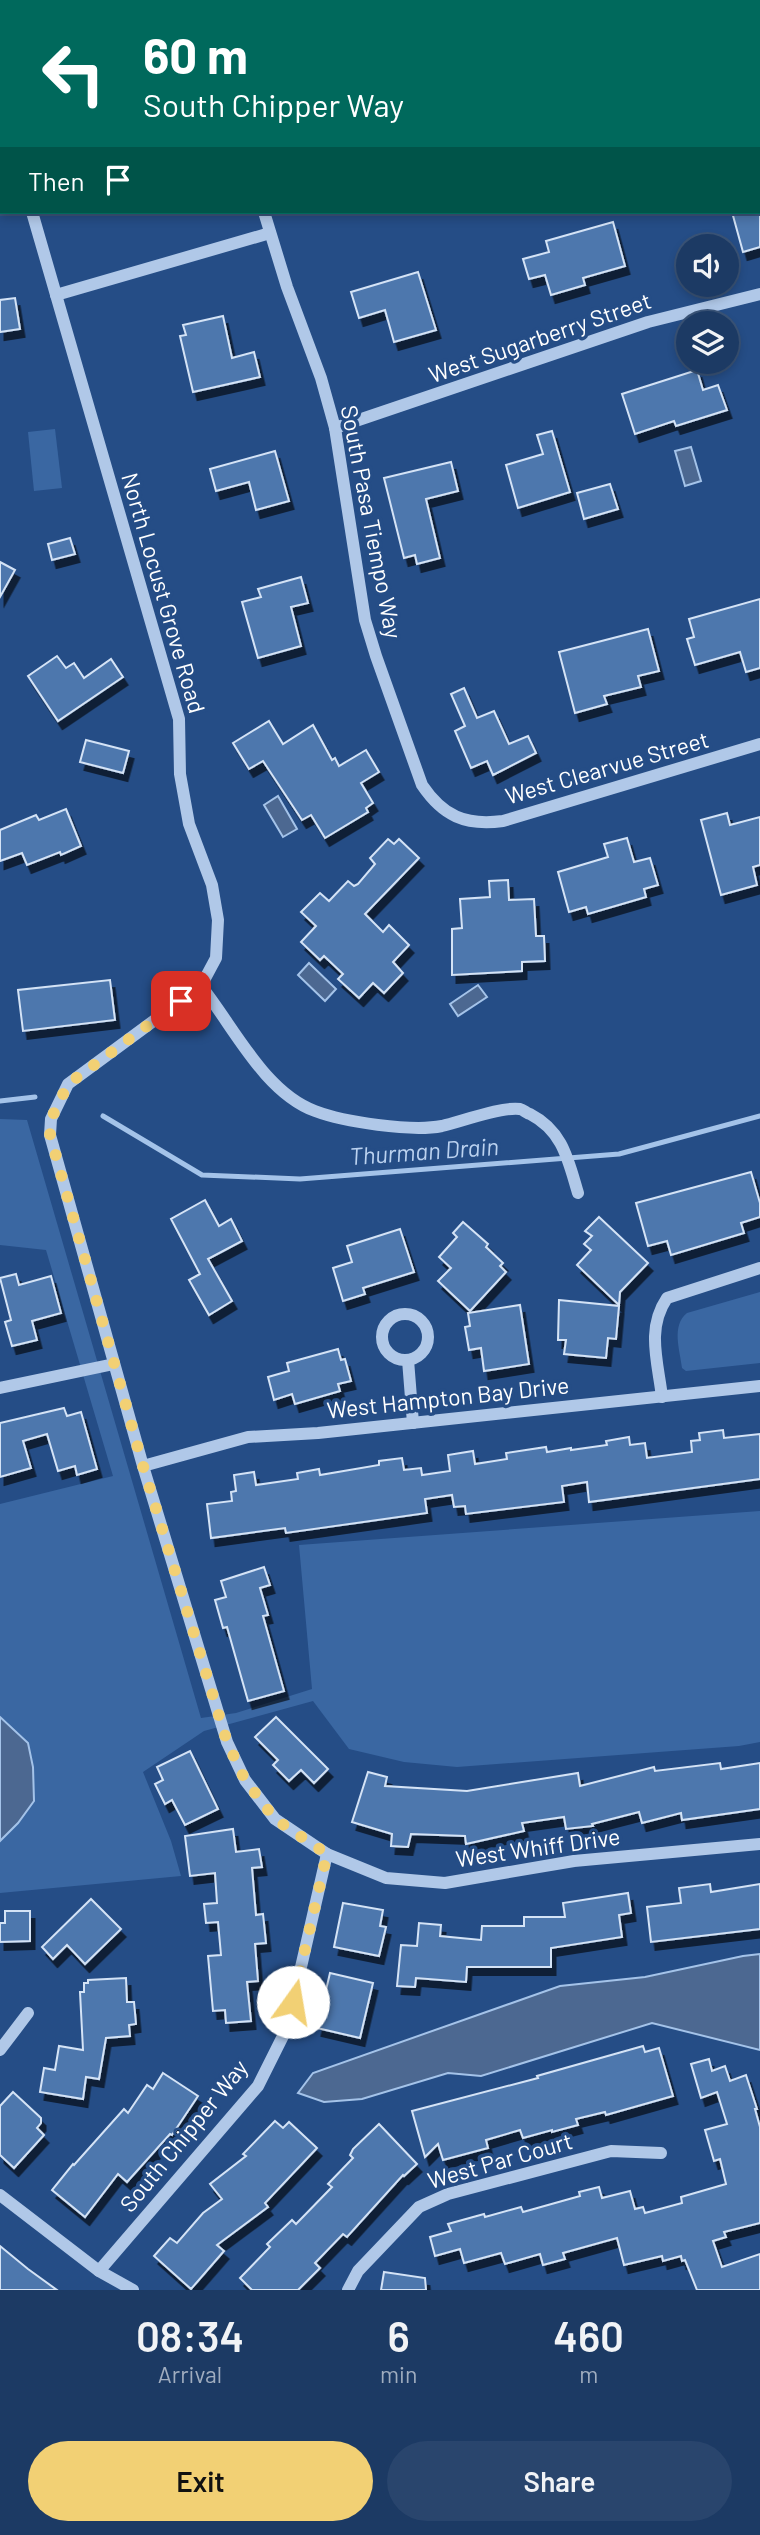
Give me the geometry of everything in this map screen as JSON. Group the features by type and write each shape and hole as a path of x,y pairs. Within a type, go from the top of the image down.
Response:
{"street":[{"name":"North Locust Grove Road","path":"33,214 179,719 180,774 189,824 212,885 218,920 216,958 201,986"},
{"name":"South Pasa Tiempo Way","path":"265,214 287,287 321,378 335,428 365,620 376,656 422,785 433,801 448,813 465,821"},
{"path":"57,295 270,233"},
{"name":"West Sugarberry Street","path":"335,428 648,322 760,294"},
{"name":"West Clearvue Street","path":"465,821 503,821 760,744"},
{"path":"327,1854 275,1819 245,1780 227,1742 114,1364 50,1135 51,1119 68,1084 201,986 223,1013 242,1045 289,1098 315,1111 375,1124 416,1129 520,1109 541,1120 563,1143 578,1193"},
{"path":"662,1397 654,1329 658,1311 667,1298 760,1268"},
{"path":"408,1360 413,1423"},
{"path":"0,1388 114,1364"},
{"name":"West Hampton Bay Drive","path":"143,1466 248,1437 413,1423 760,1386"},
{"name":"West Whiff Drive","path":"327,1854 386,1878 445,1883 574,1861 760,1844"},
{"name":"South Chipper Way","path":"99,2271 258,2086 287,2028 327,1854"},
{"path":"0,2050 28,2013"},
{"name":"West Par Court","path":"348,2290 358,2271 419,2207 438,2199 611,2151 661,2153"},
{"path":"0,2195 99,2271 133,2290"}],"shaded area":[{"path":"55,429 62,488 34,491 28,432"},
{"path":"691,447 701,481 685,486 675,451"},
{"path":"278,796 297,829 283,837 264,805"},
{"path":"309,963 336,989 325,1001 298,975"},
{"path":"478,985 487,997 458,1016 450,1004"},
{"path":"0,1119 27,1120 201,1718 236,1713 312,1689 299,1545 760,1511 760,1742 739,1746 457,1767 404,1762 349,1749 313,1701 204,1731 143,1772 171,1841 181,1876 0,1893 0,1504 113,1476 46,1250 0,1245"},
{"path":"760,1292 760,1363 686,1371 682,1368 678,1331 682,1318 687,1313"},
{"path":"0,1717 28,1743 33,1767 34,1801 0,1841"},
{"path":"760,1954 760,2050 652,2023 481,2076 448,2073 362,2099 324,2102 298,2093 313,2073 560,1986 645,1977"}],"building":[{"path":"733,214 760,214 760,247 743,252"},
{"path":"613,222 625,266 583,278 585,285 551,295 545,275 529,279 523,259 549,252 546,241"},
{"path":"418,272 436,330 394,342 385,310 359,318 351,292"},
{"path":"15,298 20,329 0,332 0,300"},
{"path":"223,316 232,358 254,352 260,377 193,392 180,336 186,335 183,325"},
{"path":"684,374 698,374 703,390 718,385 727,410 676,426 674,421 635,434 622,394"},
{"path":"552,431 570,492 518,508 506,465 543,454 537,435"},
{"path":"275,451 289,501 256,510 249,482 216,491 210,469"},
{"path":"451,462 458,491 426,499 440,558 417,564 415,555 404,558 384,478"},
{"path":"610,484 618,509 584,519 577,493"},
{"path":"70,538 75,554 52,560 48,544"},
{"path":"0,562 15,570 0,597"},
{"path":"301,577 308,603 291,607 301,646 258,658 242,602 261,597 258,589"},
{"path":"760,599 760,668 746,672 740,652 695,665 687,639 694,637 689,619"},
{"path":"648,629 659,671 638,676 641,687 604,696 607,704 575,713 559,652"},
{"path":"57,656 66,668 74,663 84,678 111,659 123,677 58,721 28,676"},
{"path":"464,688 477,718 494,711 509,744 528,736 536,753 493,775 487,761 471,768 455,731 465,726 451,694"},
{"path":"269,721 283,744 313,725 332,760 335,758 339,766 366,750 379,772 361,783 373,803 366,808 368,812 325,838 311,815 302,820 263,761 249,769 233,743"},
{"path":"86,740 129,751 123,773 80,762"},
{"path":"66,809 81,846 27,865 22,853 0,861 0,830 36,815 39,820"},
{"path":"727,813 730,825 760,817 760,865 753,867 757,885 721,895 701,820"},
{"path":"627,838 634,862 650,858 658,885 644,889 646,897 588,914 586,907 569,912 558,872 608,857 604,844"},
{"path":"388,839 394,844 399,839 419,858 365,914 383,932 389,925 409,945 393,962 403,973 384,993 373,983 359,998 338,979 343,974 324,956 320,960 301,942 316,926 301,912 320,893 329,901 348,881 354,886 358,884 375,864 370,858"},
{"path":"508,880 509,900 534,899 536,936 544,936 545,961 522,962 522,971 452,975 452,929 462,928 460,899 490,897 489,881"},
{"path":"110,980 115,1020 23,1031 18,990"},
{"path":"751,1172 760,1203 760,1217 741,1223 744,1233 671,1255 667,1241 648,1246 636,1203"},
{"path":"205,1200 219,1226 231,1219 242,1241 208,1259 232,1301 209,1315 189,1280 200,1274 171,1219"},
{"path":"599,1217 648,1263 620,1292 619,1305 577,1265 591,1250 584,1244 592,1236 585,1231"},
{"path":"463,1222 488,1244 486,1247 503,1263 500,1266 506,1272 470,1311 438,1281 451,1268 439,1257 457,1237 453,1233"},
{"path":"400,1229 414,1272 363,1288 365,1294 343,1301 333,1268 352,1262 347,1246"},
{"path":"16,1274 19,1285 51,1276 61,1313 32,1321 37,1340 12,1346 5,1322 11,1320 0,1278"},
{"path":"559,1300 619,1306 616,1339 608,1338 606,1358 564,1354 566,1340 558,1340"},
{"path":"520,1305 529,1364 484,1371 481,1348 469,1350 465,1327 470,1326 468,1313"},
{"path":"338,1349 341,1360 345,1359 351,1381 338,1384 340,1391 295,1404 292,1394 274,1400 268,1377 289,1371 287,1363"},
{"path":"64,1408 67,1416 81,1412 97,1469 77,1475 75,1466 58,1471 47,1434 23,1441 31,1468 0,1477 0,1423"},
{"path":"723,1430 724,1438 760,1434 760,1479 589,1502 587,1482 562,1486 564,1502 466,1514 465,1506 454,1507 452,1495 425,1499 427,1513 286,1533 285,1528 211,1538 207,1504 232,1501 231,1492 236,1491 234,1475 254,1472 256,1485 298,1479 297,1473 319,1469 320,1475 379,1465 379,1461 402,1458 404,1470 421,1468 422,1475 450,1471 448,1455 473,1451 475,1464 507,1459 506,1453 546,1447 547,1452 571,1450 607,1445 606,1441 629,1437 630,1445 645,1443 647,1458 692,1452 691,1441 700,1440 699,1433"},
{"path":"264,1567 270,1585 260,1588 268,1615 263,1616 284,1691 248,1701 227,1627 223,1628 215,1600 226,1597 221,1581"},
{"path":"276,1717 328,1769 314,1783 301,1770 289,1781 273,1765 278,1760 255,1737"},
{"path":"190,1751 218,1809 185,1825 172,1800 165,1804 155,1784 163,1780 157,1767"},
{"path":"720,1763 721,1769 760,1763 760,1809 682,1820 681,1813 642,1823 639,1812 592,1824 593,1826 566,1829 564,1817 522,1823 524,1831 466,1844 465,1836 411,1834 408,1847 391,1846 392,1834 352,1822 368,1772 387,1777 385,1786 467,1791 578,1773 580,1786 654,1767 655,1771"},
{"path":"233,1829 236,1852 259,1849 262,1867 252,1868 256,1915 263,1914 266,1943 255,1944 258,1981 247,1982 251,2021 226,2023 225,2010 213,2011 208,1956 221,1955 218,1922 206,1923 204,1904 217,1903 215,1873 190,1876 185,1836"},
{"path":"710,1884 711,1892 760,1884 760,1929 651,1942 647,1907 681,1903 679,1888"},
{"path":"628,1893 631,1913 619,1915 622,1937 551,1948 551,1967 467,1967 466,1982 416,1978 415,1987 397,1986 401,1945 417,1946 419,1923 441,1925 440,1936 481,1940 482,1926 524,1926 524,1917 565,1917 563,1903"},
{"path":"91,1899 121,1929 85,1964 67,1945 53,1959 42,1947"},
{"path":"343,1903 383,1910 380,1926 386,1927 379,1956 334,1947"},
{"path":"5,1911 30,1911 30,1941 0,1942 0,1923 5,1923"},
{"path":"330,1973 373,1983 360,2038 317,2028"},
{"path":"126,1978 127,2002 134,2002 136,2024 129,2025 130,2036 106,2038 99,2079 86,2077 83,2099 40,2092 44,2068 55,2070 59,2046 83,2050 80,1992 84,1992 84,1983 88,1983 88,1980"},
{"path":"643,2046 645,2052 659,2048 673,2096 606,2115 605,2112 576,2119 578,2125 552,2132 523,2138 520,2130 486,2140 488,2148 443,2160 438,2144 425,2157 412,2111 538,2078 537,2076"},
{"path":"709,2059 712,2071 725,2066 730,2081 746,2075 757,2109 760,2127 760,2223 724,2232 726,2237 713,2241 722,2267 760,2254 760,2290 697,2290 681,2256 663,2261 662,2256 624,2265 617,2238 563,2253 565,2259 543,2265 540,2254 505,2264 501,2253 464,2263 460,2249 435,2256 430,2237 451,2231 448,2224 484,2214 485,2217 521,2207 523,2212 580,2196 579,2192 599,2187 602,2198 630,2191 635,2209 643,2207 645,2213 682,2203 681,2197 726,2184 720,2159 714,2161 705,2130 727,2124 717,2092 701,2098 691,2064"},
{"path":"163,2073 198,2096 172,2135 170,2134 127,2182 118,2174 85,2217 52,2190 124,2109 128,2113 147,2085 153,2089"},
{"path":"13,2092 41,2118 37,2128 44,2135 14,2168 0,2155 0,2106"},
{"path":"275,2121 283,2128 289,2122 317,2148 265,2203 268,2207 217,2245 224,2251 191,2289 154,2256 170,2238 177,2243 203,2213 222,2199 210,2184 246,2156 243,2154"},
{"path":"379,2124 417,2164 403,2175 347,2237 343,2234 315,2263 320,2268 298,2290 252,2290 240,2278 270,2247 267,2244 292,2220 296,2224 332,2187 328,2184 353,2158 350,2155 353,2149"},
{"path":"0,2246 28,2269 57,2290 0,2290"},
{"path":"384,2272 425,2278 426,2290 381,2290"}],"waterway":[{"name":"Thurman Drain","path":"0,1101 35,1097"},
{"name":"Thurman Drain","path":"103,1116 202,1175 300,1179 619,1154 760,1116"}],"route":[{"path":"181,1001 68,1084 51,1119 50,1135 143,1466 227,1742 245,1780 275,1819 327,1854 293,2002"}]}
